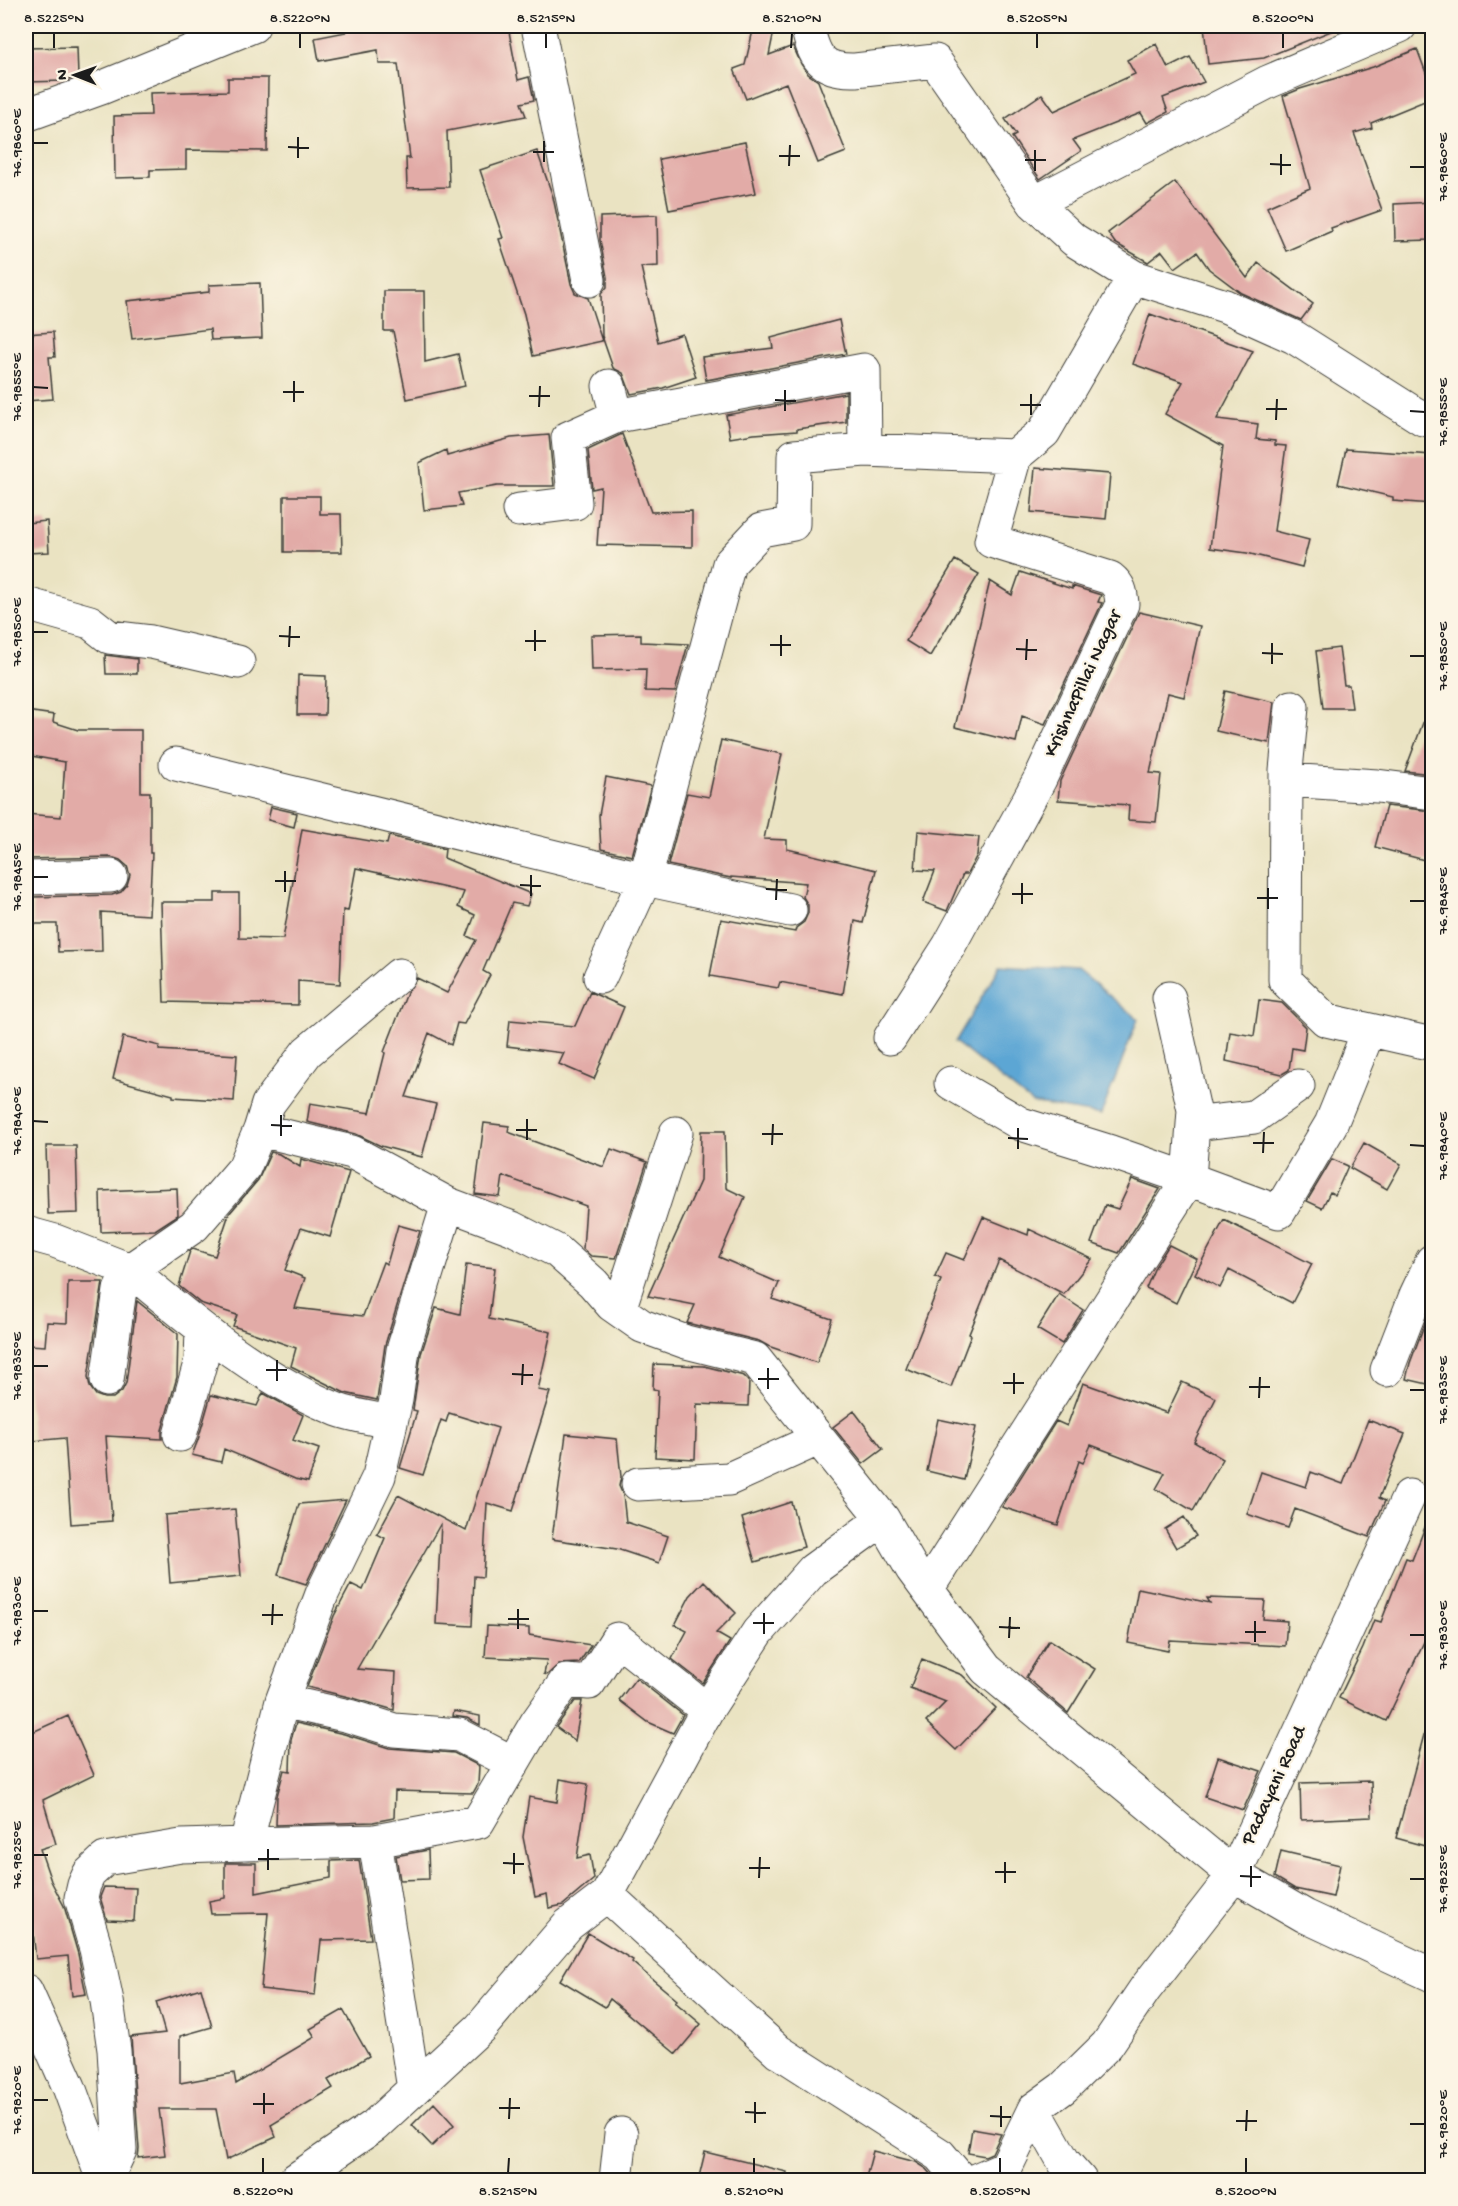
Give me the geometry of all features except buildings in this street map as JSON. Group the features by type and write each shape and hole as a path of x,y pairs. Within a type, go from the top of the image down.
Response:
{"street":[{"path":"26,115 101,88 253,26"},
{"path":"538,26 589,280"},
{"path":"807,26 813,51 819,60 830,67 855,70 935,61 1034,203 1074,240 1134,278 1225,306 1294,338 1423,418 1432,420"},
{"path":"1034,203 1268,82 1337,38 1400,26"},
{"path":"600,976 645,879 729,564 761,530 793,524 794,456 865,450 1015,456 1044,432 1134,278"},
{"path":"519,510 575,503 568,438 613,401 864,370 865,450"},
{"name":"KrishnaPillai Nagar","path":"890,1038 949,946 1040,779 1122,604 1121,592 1110,578 991,541 1015,456"},
{"path":"26,604 90,622 109,637 151,642 238,662"},
{"path":"1292,707 1286,780 1285,980 1326,1020 1432,1044"},
{"path":"176,764 645,879 789,910"},
{"path":"1286,780 1377,786 1432,793"},
{"path":"26,878 111,876"},
{"path":"107,1380 120,1290 130,1270 194,1226 244,1168 268,1104 307,1052 399,975"},
{"path":"927,1589 1189,1179 1194,1110 1169,998"},
{"path":"951,1083 1021,1124 1111,1152 1279,1212 1331,1124 1369,1030"},
{"path":"1193,1124 1254,1117 1298,1086"},
{"path":"260,1130 352,1152 448,1204 512,1228 557,1251 593,1283 612,1305 642,1326 686,1342 755,1359 883,1519 912,1569 986,1669 1234,1875 1305,1917 1432,1975"},
{"path":"619,1310 676,1132"},
{"path":"246,1844 282,1701 322,1594 379,1476 391,1423 403,1350 448,1204"},
{"path":"26,1233 55,1240 130,1270 237,1356 281,1383 339,1410 391,1423"},
{"path":"1388,1370 1416,1295 1432,1261"},
{"path":"180,1435 201,1360 202,1329"},
{"path":"638,1484 729,1479 818,1439"},
{"name":"Padayani Road","path":"1035,2109 1063,2088 1107,2045 1145,1989 1234,1875 1409,1496"},
{"path":"295,2181 374,2126 480,2028 568,1925 607,1895 707,1710 758,1632 813,1570 883,1519"},
{"path":"104,2181 120,2150 114,2050 98,1960 81,1898 89,1874 105,1859 182,1846 375,1841 478,1822 537,1722 566,1681 589,1683 617,1639 707,1710"},
{"path":"282,1701 349,1716 394,1730 459,1735 513,1763"},
{"path":"375,1841 414,2089"},
{"path":"607,1895 778,2051 940,2155 961,2181"},
{"path":"26,1991 69,2087 104,2181"},
{"path":"976,2181 1006,2167 1035,2109"},
{"path":"1035,2109 1064,2162 1080,2181"},
{"path":"616,2181 621,2133"}],"water":[{"path":"1001,965 1078,970 1138,1019 1101,1115 1032,1103 955,1042"}]}
